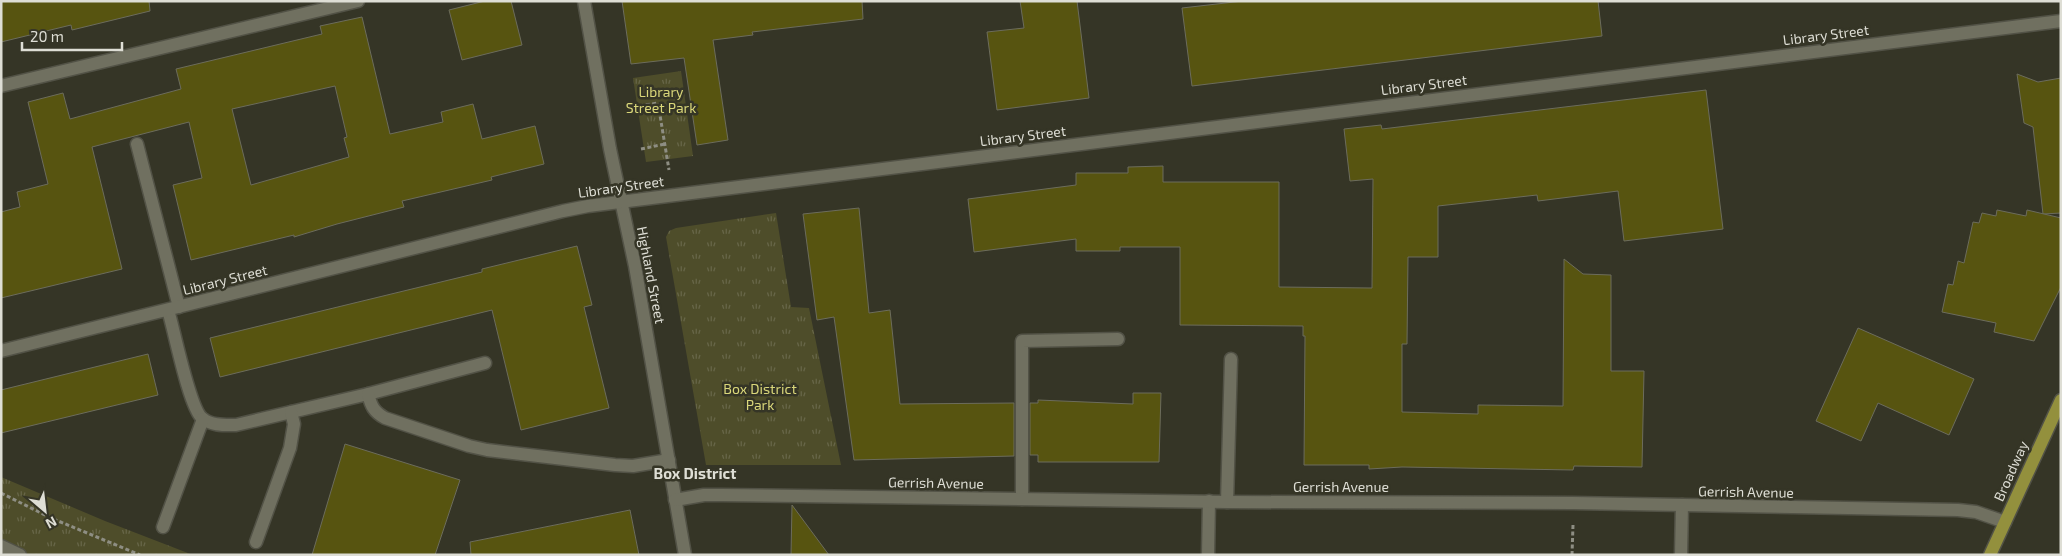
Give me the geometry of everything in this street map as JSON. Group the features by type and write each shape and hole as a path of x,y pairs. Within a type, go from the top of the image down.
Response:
{"main road":[{"name":"Broadway","path":"1990,555 2061,400"}],"street":[{"path":"1,86 358,1"},
{"name":"Highland Street","path":"584,1 620,201 635,266 685,555"},
{"name":"Library Street","path":"1,351 563,211 620,201 2061,21"},
{"path":"137,144 194,404 203,418 214,424 236,425 368,394 486,363"},
{"path":"1022,499 1022,341 1118,339"},
{"path":"1227,502 1231,359"},
{"path":"368,394 371,406 376,413 385,418 487,450 633,466 669,460"},
{"path":"256,542 290,448 294,424 291,412"},
{"path":"163,527 203,418"},
{"name":"Gerrish Avenue","path":"676,500 704,495 721,495 1227,502 1682,505 1958,510 1976,512 2005,522"},
{"path":"1208,555 1209,501"},
{"path":"1681,555 1682,505"},
{"path":"1,546 20,555"}],"path":[{"path":"632,107 658,103 670,170"},
{"path":"641,149 665,144"},
{"path":"1,493 51,518 140,555"}],"green space":[{"name":"Library Street Park","path":"681,71 693,156 646,162 633,78"},
{"name":"Box District Park","path":"776,213 791,307 809,308 841,465 706,465 666,237 669,231 676,228"},
{"path":"1,477 105,521 193,555 1,555"}],"building":[{"path":"1,1 149,1 150,11 72,30 71,25 1,42"},
{"path":"485,1 511,1 522,45 462,60 449,10"},
{"path":"622,1 862,1 863,19 752,32 753,35 713,40 728,140 697,145 684,58 631,64"},
{"path":"1020,1 1077,1 1089,98 997,110 987,32 1024,28"},
{"path":"1243,1 1598,1 1602,36 1192,86 1182,8"},
{"path":"362,17 390,134 443,122 441,112 473,104 482,139 535,126 544,164 491,177 492,180 402,201 404,207 294,237 294,235 191,260 173,185 202,178 189,122 92,147 122,269 1,298 1,212 20,207 17,192 48,184 28,102 63,93 70,119 181,89 176,69 322,34 320,26","holes":["335,86 347,137 344,138 349,157 251,185 232,109"]},
{"path":"2017,74 2038,82 2061,78 2061,213 2043,214 2033,127 2024,123"},
{"path":"1706,90 1723,229 1624,241 1618,191 1538,201 1537,195 1438,206 1438,257 1408,257 1407,344 1402,344 1402,412 1478,414 1478,405 1563,406 1564,259 1583,274 1611,275 1611,371 1644,371 1642,467 1574,466 1573,470 1402,467 1369,469 1369,465 1304,465 1305,336 1303,336 1303,326 1180,325 1180,247 1120,247 1120,251 1076,251 1076,239 974,252 968,199 1076,185 1076,173 1128,173 1128,167 1163,166 1163,182 1279,182 1279,287 1372,288 1373,179 1350,181 1344,129 1381,125 1382,129"},
{"path":"859,208 869,313 890,310 900,404 1014,403 1014,456 854,460 834,317 817,320 803,214"},
{"path":"1997,210 2026,216 2027,210 2061,218 2061,287 2034,341 1994,332 1996,323 1942,312 1948,284 1953,285 1958,261 1964,263 1973,222 1979,223 1982,213 1996,216"},
{"path":"577,246 592,305 584,307 609,408 521,430 492,310 220,377 210,338 482,272 482,269"},
{"path":"1858,328 1974,379 1949,435 1878,403 1861,441 1816,421"},
{"path":"148,354 158,395 1,433 1,390"},
{"path":"1133,393 1161,393 1159,462 1038,462 1038,455 1030,455 1030,403 1038,403 1038,400 1133,404"},
{"path":"345,444 460,480 435,555 312,555"},
{"path":"792,505 829,555 791,555"},
{"path":"630,510 639,555 471,555 470,542"}],"district":[{"name":"Box District","path":"695,474"}]}
